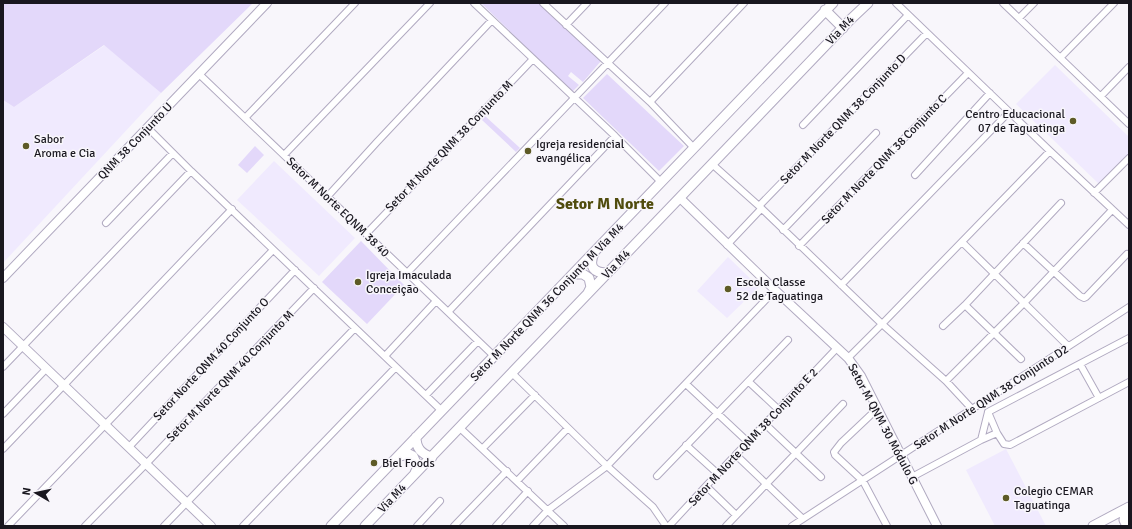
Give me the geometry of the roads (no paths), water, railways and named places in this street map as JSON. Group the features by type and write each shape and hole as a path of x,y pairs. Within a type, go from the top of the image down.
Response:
{"main road":[{"name":"Setor M Norte QNM 36 Conjunto M Via M4","path":"413,441 833,3"},
{"name":"Via M4","path":"365,526 868,3"},
{"path":"825,10 843,28"},
{"path":"594,252 591,263 593,267 596,271 608,273"},
{"path":"574,274 583,274 589,278 590,287 587,294"},
{"path":"413,441 422,453 432,458"},
{"name":"Via M4","path":"331,526 413,441"},
{"path":"399,456 409,454 413,456 418,467 416,473"},
{"path":"1093,526 1129,508"},
{"path":"1129,513 1125,515 1124,518 1124,522 1129,525"}],"street":[{"name":"QNM 38 Conjunto U","path":"3,278 267,3"},
{"path":"245,118 355,3"},
{"path":"284,155 430,3"},
{"path":"474,3 615,136 661,182"},
{"path":"543,3 607,64 650,102 694,148"},
{"path":"566,25 587,3"},
{"path":"407,273 665,3"},
{"path":"650,102 744,3"},
{"path":"896,3 1129,225"},
{"path":"1004,3 1129,124"},
{"path":"1019,18 1034,3"},
{"path":"1060,58 1114,3"},
{"path":"803,125 908,15"},
{"path":"327,197 492,20"},
{"name":"Setor M Norte QNM 38 Conjunto D","path":"727,244 927,32"},
{"name":"Setor M Norte QNM 38 Conjunto M","path":"366,234 533,59"},
{"path":"1101,96 1129,67"},
{"name":"Setor M Norte QNM 38 Conjunto C","path":"799,246 968,73"},
{"name":"Setor M Norte EQNM 38 40","path":"199,74 494,356"},
{"path":"915,175 990,93"},
{"path":"841,285 1009,112"},
{"path":"148,128 191,172 232,209 442,411"},
{"path":"784,230 876,133"},
{"path":"448,312 615,136"},
{"path":"848,358 1050,151"},
{"path":"106,223 173,153"},
{"path":"1094,193 1129,158"},
{"path":"712,164 784,230 882,324 946,381 972,409"},
{"path":"3,366 191,172"},
{"name":"Setor M QNM 30 Módulo G","path":"680,198 848,358 861,376 937,526"},
{"path":"943,326 1061,203"},
{"path":"3,449 232,209"},
{"path":"946,381 995,333 1112,210"},
{"path":"962,242 1068,346"},
{"path":"1023,242 1080,296 1084,298 1127,254"},
{"path":"8,526 273,250"},
{"name":"Setor Norte QNM 40 Conjunto O","path":"128,447 295,270"},
{"name":"Setor M Norte QNM 40 Conjunto M","path":"85,526 314,288"},
{"path":"533,526 548,510 607,466 775,290"},
{"path":"385,356 436,301"},
{"path":"964,305 1021,359"},
{"name":"Setor M Norte QNM 38 Conjunto D2","path":"792,526 1129,307"},
{"path":"3,327 211,526"},
{"path":"164,526 355,328"},
{"path":"981,440 988,412 1129,338"},
{"path":"657,476 788,340"},
{"path":"426,395 478,341"},
{"name":"Setor M Norte QNM 38 Conjunto E 2","path":"669,526 837,348"},
{"path":"1080,364 1099,398"},
{"path":"243,526 396,367"},
{"path":"3,414 46,369"},
{"path":"512,373 607,466 652,507 666,526"},
{"path":"749,382 779,410"},
{"path":"988,412 997,433 1004,444 1010,445 1129,382"},
{"path":"686,384 748,442"},
{"path":"483,448 535,395"},
{"path":"726,526 843,404"},
{"path":"877,409 841,443 834,452 835,455 863,481 887,526"},
{"path":"765,424 822,477"},
{"path":"460,428 517,480 564,526"},
{"path":"517,480 568,428"},
{"path":"912,477 997,433"},
{"path":"686,445 718,473"},
{"path":"736,455 803,519"},
{"path":"454,526 507,471"},
{"path":"706,486 736,515"},
{"path":"496,526 528,491"},
{"path":"417,526 440,501"}],"place":[{"name":"Centro Educacional 07 de Taguatinga","path":"1073,121"},
{"name":"Sabor Aroma e Cia","path":"26,146"},
{"name":"Igreja residencial evangélica","path":"528,151"},
{"name":"Igreja Imaculada Conceição","path":"358,282"},
{"name":"Escola Classe 52 de Taguatinga","path":"728,289"},
{"name":"Biel Foods","path":"374,463"},
{"name":"Colegio CEMAR Taguatinga","path":"1006,498"}],"district":[{"name":"Setor M Norte","path":"605,203"}]}
